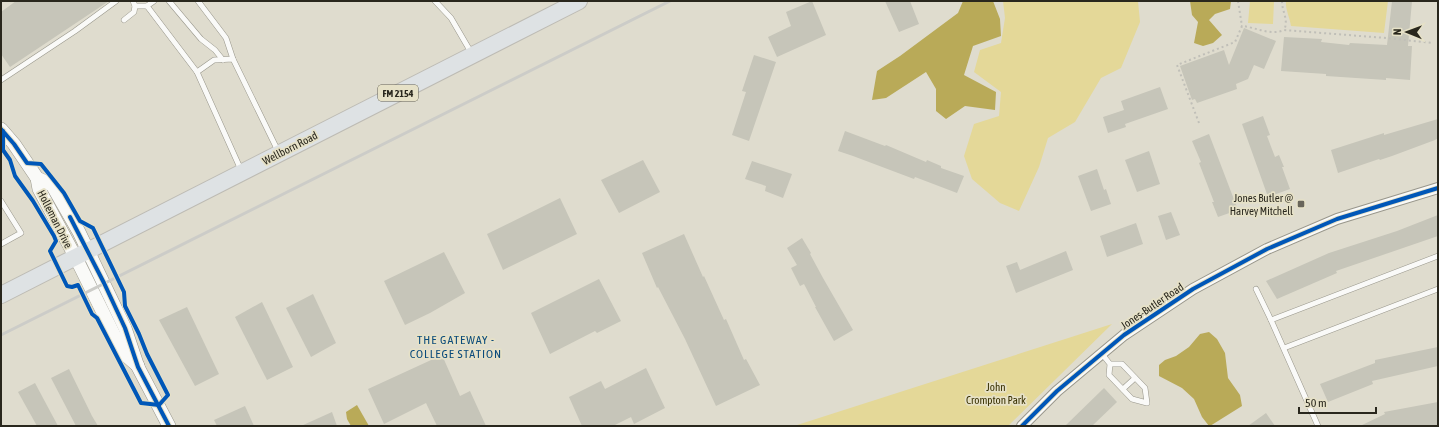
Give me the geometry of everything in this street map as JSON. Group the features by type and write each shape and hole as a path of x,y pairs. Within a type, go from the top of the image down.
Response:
{"main road":[{"name":"Wellborn Road","path":"1,295 82,255 473,54 560,5 579,1"}],"street":[{"name":"Holleman Drive","path":"2,131 14,144 37,178 52,185 79,232 82,255 126,328 138,367 169,426"},
{"name":"Jones-Butler Road","path":"1022,426 1057,391 1124,335 1192,289 1267,249 1337,219 1438,188"}],"lane":[{"path":"1,80 75,31 116,1"},
{"path":"147,6 154,1"},
{"path":"169,1 201,39 215,50 223,60"},
{"path":"198,1 226,38 233,59 279,154"},
{"path":"435,1 451,18 473,54"},
{"path":"124,20 134,12 134,4 147,6 197,72 242,173"},
{"path":"197,72 214,60 233,59"},
{"path":"1,201 21,232 1,244"},
{"path":"1272,320 1438,256"},
{"path":"1256,289 1272,320 1318,426"},
{"path":"1284,348 1438,289"},
{"path":"1102,354 1110,364 1109,375 1132,398 1147,403 1145,388 1122,364 1110,364"},
{"path":"1122,389 1135,378"}],"path":[{"path":"1199,123 1177,65 1235,42 1242,26 1238,1"},
{"path":"1282,1 1282,10 1287,24 1284,30"},
{"path":"1242,26 1248,26 1259,31 1278,33 1284,30 1433,43"}],"green space":[{"path":"1003,1 1138,1 1140,22 1121,68 1101,78 1075,122 1048,138 1039,167 1019,211 1000,203 972,179 964,156 974,124 999,116 1001,92 974,72 980,50 1001,43 1005,18"},
{"path":"1250,1 1274,1 1273,24 1248,23"},
{"path":"1286,1 1388,1 1384,33 1291,26"},
{"name":"John Crompton Park","path":"1112,324 1008,426 794,426"}],"shaded area":[{"path":"963,1 993,1 1000,19 1001,36 973,46 964,75 996,92 995,110 965,106 946,119 936,111 936,89 926,72 886,98 872,100 877,71 958,13"},
{"path":"1190,1 1231,1 1230,9 1215,14 1209,20 1222,35 1213,43 1203,46 1194,43 1198,22 1192,15"},
{"path":"1209,332 1217,339 1225,353 1228,378 1240,395 1242,406 1210,426 1202,417 1194,399 1182,388 1159,376 1159,365 1165,360 1176,356 1189,347 1200,334"},
{"path":"357,405 369,426 351,426 347,419 346,412"}],"building":[{"path":"16,1 109,1 10,67 1,54 1,12"},
{"path":"812,1 826,35 777,57 768,37 791,26 786,12"},
{"path":"885,1 910,1 919,24 899,32"},
{"path":"1392,1 1412,1 1408,46 1412,46 1410,80 1326,76 1326,74 1281,71 1284,37 1322,39 1321,42 1349,45 1350,43 1387,45"},
{"path":"1244,28 1276,41 1264,69 1254,65 1248,79 1236,84 1237,89 1197,103 1195,99 1192,100 1180,66 1224,50 1229,65"},
{"path":"754,55 776,62 749,141 732,135 746,92 742,91"},
{"path":"1160,87 1168,109 1125,124 1126,127 1108,133 1103,117 1124,110 1121,101"},
{"path":"1263,116 1270,135 1267,136 1275,157 1279,155 1290,189 1268,197 1242,124"},
{"path":"1438,119 1438,138 1435,140 1392,156 1338,173 1331,150 1384,133 1384,135"},
{"path":"845,131 885,146 886,145 926,162 927,160 941,166 941,168 964,176 957,193 838,151"},
{"path":"1209,134 1238,210 1218,217 1212,202 1214,202 1199,163 1201,162 1192,141"},
{"path":"1149,151 1160,184 1137,192 1125,160"},
{"path":"643,160 660,192 619,213 601,180"},
{"path":"752,161 792,174 783,198 765,191 766,186 745,179"},
{"path":"1097,169 1104,190 1106,189 1111,204 1091,211 1078,176"},
{"path":"560,198 577,234 503,270 487,234"},
{"path":"1171,212 1180,235 1166,240 1158,216"},
{"path":"1438,215 1438,236 1336,271 1337,273 1277,299 1266,281 1329,253 1397,231"},
{"path":"1136,223 1143,244 1107,257 1100,236"},
{"path":"684,234 724,320 726,319 744,360 746,359 760,385 716,406 685,339 658,287 657,288 642,253"},
{"path":"802,238 853,330 834,341 804,284 800,286 791,268 797,265 787,248"},
{"path":"1066,251 1073,270 1016,293 1006,266 1017,262 1020,270"},
{"path":"444,252 465,293 405,325 384,281"},
{"path":"599,279 621,321 597,333 595,331 550,354 531,313"},
{"path":"313,294 336,343 311,357 286,308"},
{"path":"262,302 293,367 267,380 235,317"},
{"path":"187,307 219,374 195,386 159,320"},
{"path":"1438,347 1438,366 1372,381 1373,384 1328,402 1320,384 1375,363 1375,360"},
{"path":"442,355 460,396 470,391 486,426 437,426 426,403 384,424 368,389"},
{"path":"646,368 665,408 634,424 631,417 613,426 582,426 569,397 601,381 605,389"},
{"path":"69,369 98,426 76,426 51,378"},
{"path":"35,383 58,426 37,426 18,392"},
{"path":"1104,388 1117,402 1092,426 1065,426"},
{"path":"1438,402 1438,426 1360,426 1385,414 1384,412"},
{"path":"245,406 254,426 217,426 214,420"},
{"path":"332,412 337,426 301,426"},
{"path":"1266,413 1275,426 1248,426"}],"railway":[{"path":"1,335 670,1"}],"cycle path":[{"path":"1,129 14,144 27,163 41,164 64,193 80,221 93,228 124,292 125,306 168,395 159,405"},
{"path":"3,131 3,150 10,160 15,176 33,201 54,236 56,241 50,251 67,286 72,287 78,285 92,314 97,318 141,403 159,405"},
{"path":"1022,426 1057,391 1124,335 1193,289 1267,249 1337,219 1438,188"},
{"path":"70,217 125,328 138,367 169,426"}],"place":[{"name":"Jones Butler @ Harvey Mitchell","path":"1301,204"}],"district":[{"name":"THE GATEWAY - COLLEGE STATION","path":"456,347"}]}
